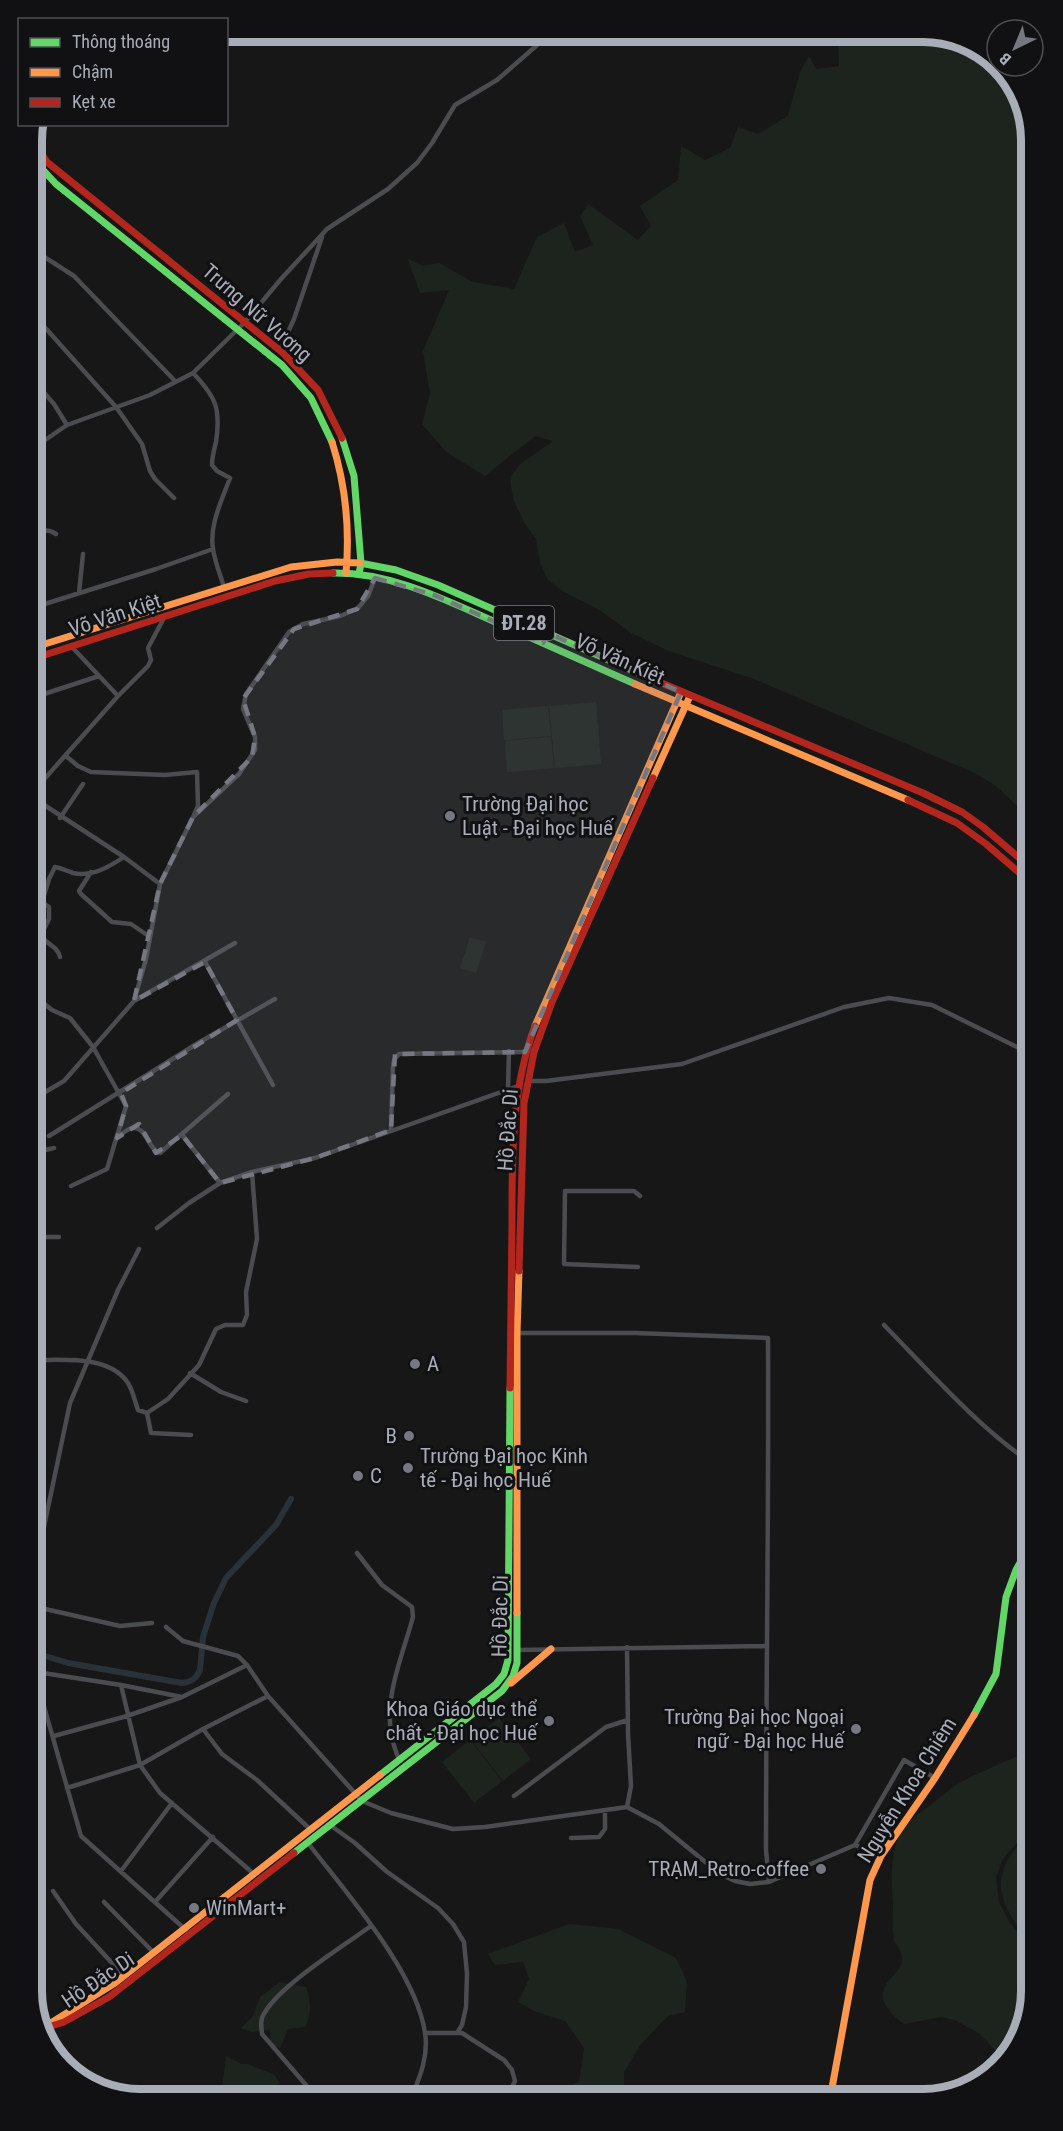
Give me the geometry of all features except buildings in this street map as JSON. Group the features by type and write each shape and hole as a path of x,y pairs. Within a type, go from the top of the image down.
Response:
{"street":[{"path":"42,442 67,425 150,395 193,373 238,330 323,234 405,175 424,155 455,105 497,80 541,42"},
{"name":"Trưng Nữ Vương","path":"42,155 47,162 280,350 318,390 339,429 354,476 361,563 359,574"},
{"name":"Trưng Nữ Vương","path":"42,169 56,184 274,358 309,396 329,432 343,475 348,535 346,573"},
{"path":"117,233 124,224"},
{"path":"274,358 298,310 323,234"},
{"path":"42,255 74,276 175,381"},
{"path":"42,324 116,407 141,444 155,479 174,498"},
{"path":"193,373 208,389 217,408 219,421 212,465 217,471 230,478 217,515 213,549 224,586"},
{"path":"42,391 54,404 67,425"},
{"path":"42,531 50,530 56,534"},
{"path":"42,605 213,549"},
{"path":"79,593 83,554"},
{"name":"Võ Văn Kiệt","path":"42,644 291,567 361,563 414,576 681,693 923,793 962,812 1021,859"},
{"name":"Võ Văn Kiệt","path":"42,656 291,577 359,574 434,595 685,706 913,802 957,823 1021,874"},
{"path":"194,817 239,774 255,750 255,736 244,713 243,699 283,639 299,626 340,616 357,609 368,596 375,578"},
{"path":"200,594 203,604"},
{"path":"42,780 151,663 148,648 165,616"},
{"path":"543,643 548,633"},
{"path":"67,636 71,646 118,696"},
{"path":"42,696 99,676"},
{"name":"Hồ Đắc Di","path":"48,2025 124,1976 261,1880 502,1691 513,1676 517,1664 517,1650 513,1628 509,1512 512,1168 518,1086 525,1052 545,999 681,693"},
{"name":"Hồ Đắc Di","path":"49,2028 60,2025 121,1988 254,1874 496,1684 504,1674 513,1628 518,1513 518,1333 524,1114 528,1081 534,1052 552,1002 690,696"},
{"path":"66,756 78,766 91,772 165,775 198,772 198,806 160,884 134,1001"},
{"path":"60,818 83,784"},
{"path":"42,804 124,857 160,884"},
{"path":"986,844 993,835"},
{"path":"60,957 55,946 42,937 50,911 42,902 55,867 79,874 110,867 124,857"},
{"path":"91,872 79,891 81,894 112,922 131,924 150,937"},
{"path":"42,1094 64,1081 134,1001 235,943"},
{"path":"204,962 273,1085"},
{"path":"528,1081 546,1081 681,1064 844,1007 889,998 932,1005 1021,1049"},
{"path":"49,1136 275,999"},
{"path":"42,1002 52,1010 70,1018 93,1047 121,1093 126,1106 107,1169 70,1186"},
{"path":"508,1088 509,1051"},
{"path":"391,1130 393,1067 394,1060 399,1054 525,1052"},
{"path":"157,1228 220,1183 252,1172 315,1158 518,1086"},
{"path":"117,1138 137,1128 142,1132 152,1150 159,1153 228,1094"},
{"path":"182,1135 220,1183"},
{"path":"42,1151 54,1148"},
{"path":"147,1413 168,1399 199,1365 216,1329 225,1325 243,1325 246,1314 246,1292 257,1239 252,1172"},
{"path":"638,1267 564,1264 566,1191 634,1191 640,1196"},
{"path":"42,1237 59,1237"},
{"path":"42,1536 70,1403 118,1290 139,1249"},
{"path":"884,1325 948,1392 1021,1454"},
{"path":"518,1333 635,1333 768,1338 769,1555 766,1646 766,1850 769,1882"},
{"path":"42,1360 88,1360 116,1372 128,1383 138,1410 147,1413"},
{"path":"190,1373 221,1392 246,1401"},
{"path":"147,1413 151,1433 191,1436"},
{"path":"509,1512 518,1513"},
{"path":"357,1553 382,1585 412,1607 413,1617 390,1708 391,1733 399,1760"},
{"name":"Nguyễn Khoa Chiêm","path":"832,2089 870,1880 881,1856 935,1778 985,1698 996,1674 1006,1597 1021,1562"},
{"path":"42,1608 117,1625 152,1623"},
{"path":"166,1627 188,1643 238,1656 268,1696 362,1801 392,1813 453,1828 485,1827 627,1807 659,1824 720,1874 735,1881 750,1884 769,1882 855,1845 904,1760 935,1778"},
{"path":"517,1650 766,1646"},
{"path":"627,1647 627,1720 631,1786 627,1807"},
{"path":"502,1691 551,1649"},
{"path":"54,1737 128,1716 182,1697 247,1665"},
{"path":"42,1674 121,1685 182,1697"},
{"path":"504,1674 513,1676"},
{"path":"121,1685 140,1765 160,1793 261,1880"},
{"path":"67,1788 140,1765 202,1729 268,1696"},
{"path":"42,1698 81,1836 188,1931"},
{"path":"514,1797 606,1727 627,1720"},
{"path":"202,1729 222,1754 257,1780 317,1836"},
{"path":"121,1871 172,1803"},
{"path":"571,1838 599,1837 605,1829 605,1810"},
{"path":"324,1819 386,1871 438,1908 453,1924 464,1942 467,1974 466,2007 462,2025 457,2033"},
{"path":"155,1902 213,1837"},
{"path":"308,1843 387,1948 414,1997 425,2033 424,2062 415,2089"},
{"path":"855,1845 881,1856"},
{"path":"53,1891 76,1924 124,1976"},
{"path":"104,1902 154,1953"},
{"path":"309,2089 262,2034 260,2023 264,2012 277,1997 371,1926"},
{"path":"425,2033 466,2035 504,2060 512,2070 515,2080 511,2089"}],"highlighted area":[{"path":"375,578 434,595 543,643 548,633 681,692 525,1052 395,1054 391,1130 315,1158 220,1183 182,1135 156,1153 139,1124 117,1138 126,1106 121,1093 237,1020 205,962 134,1001 160,884 193,817 252,757 255,737 243,699 294,629 357,609"}],"shaded area":[{"path":"838,42 942,44 955,47 977,58 985,65 985,78 999,78 1014,102 1021,140 1021,810 996,786 977,774 754,679 669,651 631,633 598,609 564,592 548,580 540,563 536,539 525,524 513,499 510,478 519,465 553,441 535,436 485,476 445,451 422,424 430,394 423,351 449,290 420,293 408,259 423,266 439,263 473,282 514,289 537,237 564,223 575,252 593,245 580,216 588,204 638,240 651,226 640,206 678,180 681,146 705,160 730,148 738,127 758,134 788,116 800,72 809,56 816,69 839,66"},
{"path":"596,702 601,764 555,768 549,706"},
{"path":"548,706 551,736 504,740 502,710"},
{"path":"551,737 554,768 507,772 505,741"},
{"path":"470,937 486,942 476,973 460,968"},
{"path":"499,1718 531,1759 503,1781 471,1740"},
{"path":"470,1740 502,1781 474,1803 442,1762"},
{"path":"1021,1754 1021,1838 1003,1859 996,1877 999,1902 1008,1920 1021,1937 1021,1991 1016,2023 1000,2051 995,2050 980,2034 955,2020 942,2017 904,2024 890,2011 884,2001 883,1992 886,1984 902,1963 902,1956 893,1936 892,1872 899,1835 910,1821 948,1791 978,1773"},
{"path":"1021,1843 1021,1931 1010,1914 1001,1887 1002,1874 1007,1861"},
{"path":"569,1924 618,1929 676,1958 687,1982 685,2012 668,2016 641,2044 624,2072 624,2089 560,2089 579,2082 584,2048 565,2021 534,2011 518,2002 529,1979 523,1962 495,1965 488,1954"},
{"path":"280,1982 306,1987 310,2007 305,2027 288,2029 280,2048 271,2045 270,2030 251,2032 241,2028 253,2016 260,1997"},
{"path":"226,2056 241,2064 247,2064 275,2075 280,2084 259,2089 222,2089"}],"waterway":[{"path":"42,1655 68,1663 182,1683 193,1680 200,1670 203,1637 214,1603 226,1578 276,1525 291,1499"}],"traffic: fast":[{"path":"42,169 56,184 282,365 311,398 332,442"},
{"path":"342,438 354,476 361,563 359,574"},
{"path":"360,563 396,570 438,585 645,676"},
{"path":"333,573 377,577 419,590 635,684"},
{"path":"380,1775 496,1684 504,1674 508,1660 510,1388"},
{"path":"974,1715 996,1674 1006,1597 1021,1561"},
{"path":"294,1853 502,1691 513,1676 517,1663 517,1613"}],"traffic: slow":[{"path":"332,442 341,475 346,507 346,573"},
{"path":"42,645 291,567 337,562 360,563"},
{"path":"635,684 908,800"},
{"path":"535,1026 681,692"},
{"path":"653,778 690,696"},
{"path":"517,1613 519,1271"},
{"path":"511,1683 551,1649"},
{"path":"832,2089 870,1880 881,1856 935,1778 974,1715"},
{"path":"48,2025 115,1983 380,1775"}],"traffic: jam":[{"path":"42,155 47,162 283,353 318,390 342,438"},
{"path":"42,656 275,581 309,574 333,573"},
{"path":"645,676 923,793 962,812 1021,859"},
{"path":"519,1271 524,1103 534,1052 552,1002 653,778"},
{"path":"908,800 957,823 1021,874"},
{"path":"510,1388 514,1124 521,1074 535,1026"},
{"path":"48,2027 64,2022 109,1997 294,1853"}],"place":[{"name":"Trường Đại học Luật - Đại học Huế","path":"450,816"},
{"name":"A","path":"415,1364"},
{"name":"B","path":"409,1436"},
{"name":"Trường Đại học Kinh tế - Đại học Huế","path":"408,1468"},
{"name":"C","path":"358,1476"},
{"name":"Khoa Giáo dục thể chất - Đại học Huế","path":"549,1721"},
{"name":"Trường Đại học Ngoại ngữ - Đại học Huế","path":"856,1729"},
{"name":"TRẠM_Retro-coffee","path":"821,1869"},
{"name":"WinMart+","path":"194,1908"}]}
